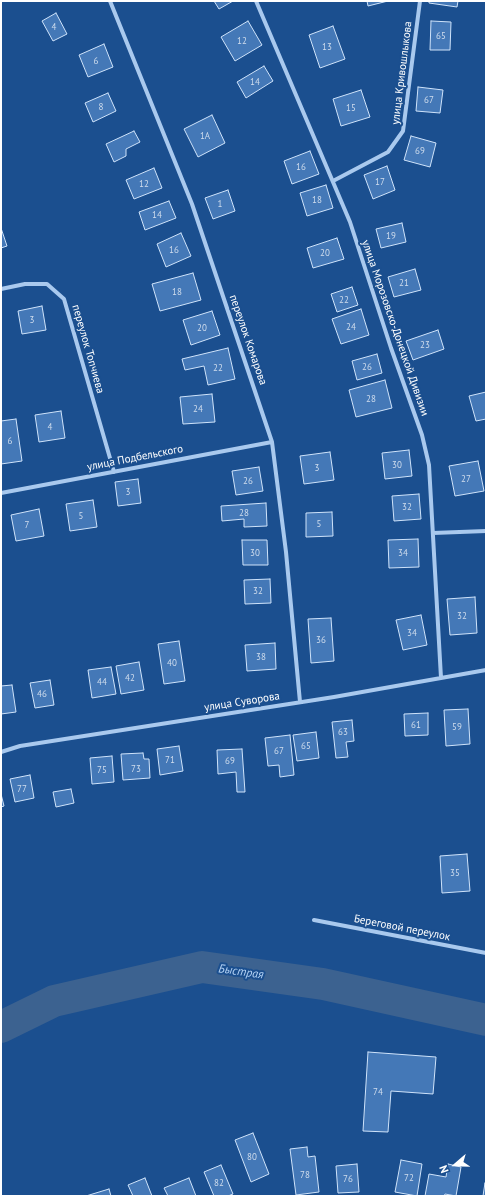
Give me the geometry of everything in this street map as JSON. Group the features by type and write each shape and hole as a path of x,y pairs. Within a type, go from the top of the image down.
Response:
{"street":[{"name":"переулок Комарова","path":"110,1 192,204 272,442 286,552 300,702"},
{"name":"улица Морозовско-Донецкой Дивизии","path":"256,1 350,222 391,348 422,435 429,465 440,678"},
{"name":"улица Кривошлыкова","path":"333,182 388,152 403,131 420,1"},
{"name":"переулок Топчиева","path":"1,289 26,284 47,284 64,299 114,472"},
{"name":"улица Подбельского","path":"1,493 272,442"},
{"path":"433,534 486,531"},
{"name":"улица Суворова","path":"1,752 20,746 300,702 486,670"},
{"name":"Береговой переулок","path":"314,920 486,953"}],"building":[{"path":"214,1 233,1 219,9"},
{"path":"367,1 388,1 368,6"},
{"path":"429,1 458,1 457,7 429,3"},
{"path":"56,13 67,34 53,41 42,21"},
{"path":"248,21 262,45 235,61 221,37"},
{"path":"431,21 451,22 450,50 430,50"},
{"path":"333,26 345,59 320,68 309,35"},
{"path":"104,44 113,67 88,77 79,55"},
{"path":"264,66 273,81 246,98 237,82"},
{"path":"418,87 443,90 440,113 416,111"},
{"path":"361,90 370,117 341,126 333,99"},
{"path":"108,93 116,111 93,122 85,103"},
{"path":"212,115 225,143 198,157 184,129"},
{"path":"134,131 140,142 126,149 126,156 114,162 106,144"},
{"path":"411,136 436,143 430,167 404,160"},
{"path":"310,151 319,174 292,184 284,161"},
{"path":"387,166 395,190 373,199 364,175"},
{"path":"154,168 162,188 134,199 126,180"},
{"path":"326,185 333,208 307,216 300,193"},
{"path":"228,190 235,211 213,219 205,198"},
{"path":"169,201 176,218 145,230 139,212"},
{"path":"402,223 406,242 381,248 376,229"},
{"path":"1,228 7,246 1,248"},
{"path":"181,233 191,256 166,267 157,244"},
{"path":"337,238 344,259 313,268 307,248"},
{"path":"415,269 421,290 394,297 388,277"},
{"path":"193,273 201,300 160,311 152,284"},
{"path":"352,287 358,305 337,312 331,294"},
{"path":"42,306 46,330 22,334 18,311"},
{"path":"361,309 369,335 341,344 332,319"},
{"path":"212,311 220,335 191,345 183,320"},
{"path":"438,330 444,349 413,360 406,341"},
{"path":"228,348 235,379 208,385 204,366 185,370 182,359"},
{"path":"377,354 382,373 357,380 352,361"},
{"path":"385,380 392,408 356,417 349,390"},
{"path":"486,392 486,419 476,421 469,396"},
{"path":"212,394 215,422 183,424 180,397"},
{"path":"61,411 65,438 39,442 35,415"},
{"path":"16,419 22,461 1,464 1,421"},
{"path":"409,450 412,476 385,479 382,453"},
{"path":"330,452 334,480 304,484 300,456"},
{"path":"478,461 484,491 455,496 449,466"},
{"path":"259,467 263,491 236,495 232,471"},
{"path":"138,479 141,503 118,506 115,482"},
{"path":"419,494 421,519 394,521 392,496"},
{"path":"93,500 97,527 70,531 66,504"},
{"path":"266,503 267,526 244,527 244,519 222,521 221,506"},
{"path":"39,509 44,536 16,541 11,515"},
{"path":"332,512 333,536 306,537 306,513"},
{"path":"418,539 419,567 389,568 388,540"},
{"path":"242,540 267,540 268,565 243,565"},
{"path":"270,579 271,603 245,604 244,580"},
{"path":"475,597 477,633 450,635 447,599"},
{"path":"421,615 427,645 403,650 396,620"},
{"path":"331,618 334,661 311,663 308,619"},
{"path":"179,641 185,681 164,684 158,644"},
{"path":"275,643 276,669 247,671 245,645"},
{"path":"139,662 144,690 121,694 116,666"},
{"path":"111,667 116,694 92,698 88,670"},
{"path":"50,680 54,705 35,708 30,683"},
{"path":"12,685 16,712 1,714 1,686"},
{"path":"468,709 470,744 446,746 444,710"},
{"path":"428,713 428,735 405,736 404,714"},
{"path":"352,720 354,741 346,742 348,757 336,758 332,722"},
{"path":"316,732 319,758 297,761 293,735"},
{"path":"290,735 294,775 280,777 279,765 268,766 265,738"},
{"path":"179,746 183,771 160,775 157,749"},
{"path":"242,749 245,792 237,792 236,772 218,774 217,750"},
{"path":"143,753 144,759 149,759 150,778 123,780 121,754"},
{"path":"112,756 114,782 92,784 90,758"},
{"path":"30,775 34,798 15,802 10,779"},
{"path":"71,789 74,803 56,807 53,792"},
{"path":"1,794 4,806 1,807"},
{"path":"467,854 470,891 442,893 440,856"},
{"path":"368,1052 436,1057 433,1094 391,1091 388,1132 363,1131"},
{"path":"253,1133 269,1174 251,1182 235,1140"},
{"path":"307,1147 308,1157 315,1156 319,1192 296,1195 290,1149"},
{"path":"401,1160 422,1164 417,1196 395,1192"},
{"path":"357,1164 359,1192 338,1193 336,1166"},
{"path":"448,1164 461,1167 456,1196 445,1194 444,1196 425,1196 429,1174 446,1177"},
{"path":"221,1165 233,1194 228,1196 214,1196 204,1172"},
{"path":"145,1178 152,1196 133,1196 128,1185"},
{"path":"189,1178 196,1196 168,1196 164,1188"},
{"path":"485,1183 486,1196 483,1196"},
{"path":"109,1189 111,1196 86,1196"}],"waterway":[{"name":"Быстрая","path":"1,1027 54,1001 202,967 323,984 486,1020"}]}
